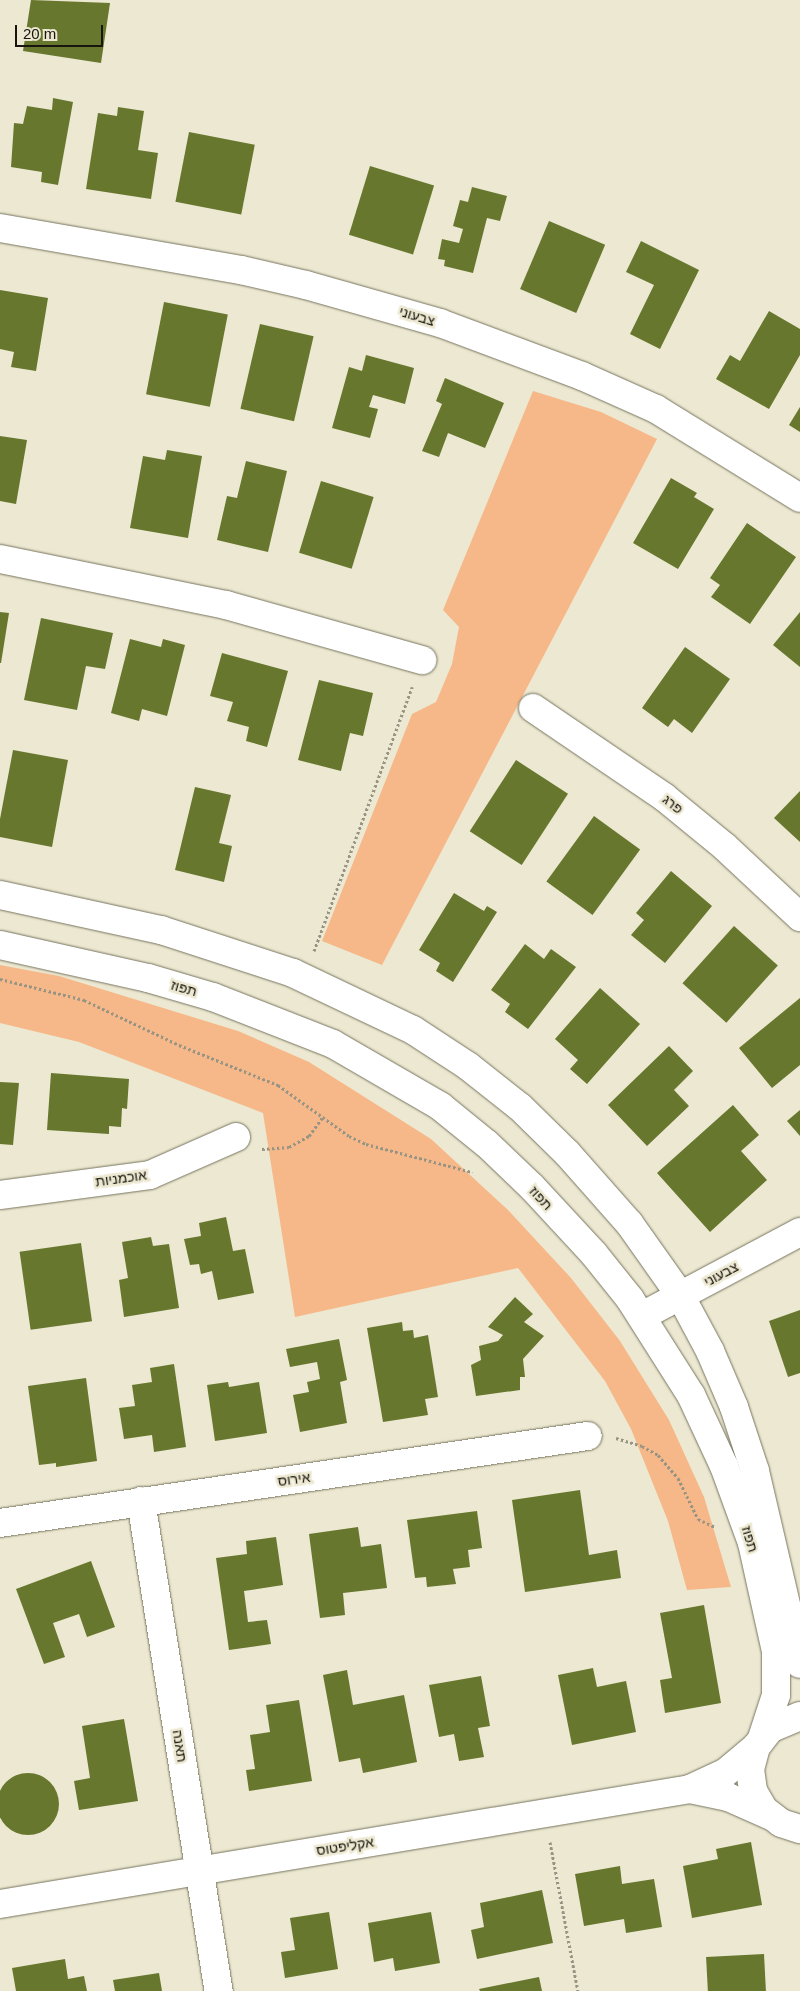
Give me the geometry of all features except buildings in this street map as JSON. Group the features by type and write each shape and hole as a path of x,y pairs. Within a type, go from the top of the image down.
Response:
{"street":[{"name":"צבעוני","path":"0,228 241,270 315,287 440,323 582,376 656,409 800,498"},
{"path":"0,559 226,605 422,660"},
{"name":"פרג","path":"532,708 664,797 726,847 800,917"},
{"name":"תפוז","path":"0,895 161,930 304,978 413,1030 468,1066 520,1107 598,1188 658,1261 680,1295 710,1352 734,1406 755,1471 800,1664"},
{"name":"תפוז","path":"0,945 148,978 213,997 333,1044 388,1074 440,1106 487,1144 594,1254 642,1316 708,1430 748,1532 762,1583 777,1662 774,1706 750,1769 753,1791 784,1823"},
{"name":"אוכמניות","path":"0,1195 150,1174 236,1137"},
{"name":"צבעוני","path":"642,1316 800,1232"},
{"name":"אירוס","path":"0,1523 588,1436"},
{"name":"תאנה","path":"140,1501 219,1991"},
{"name":"אקליפטוס","path":"0,1904 690,1789 725,1773 779,1723 800,1716"},
{"name":"אקליפטוס","path":"690,1789 728,1797 784,1823"},
{"path":"784,1823 800,1843"}],"path":[{"path":"304,978 422,660"},
{"path":"0,979 84,1000 179,1045 278,1086 349,1136 366,1144 477,1173"},
{"path":"260,1149 289,1147 309,1136 323,1117"},
{"path":"588,1436 622,1439 642,1446 669,1466 698,1519 714,1527 748,1532"},
{"path":"545,1812 578,1991"}],"shaded area":[{"path":"533,391 601,412 657,439 382,965 322,941 412,714 436,702 452,664 459,627 443,610"},
{"path":"0,965 59,976 238,1031 309,1062 431,1139 508,1210 571,1278 620,1341 669,1420 704,1497 731,1587 687,1590 668,1521 631,1429 605,1381 518,1268 295,1317 263,1113 79,1042 0,1023"}]}
